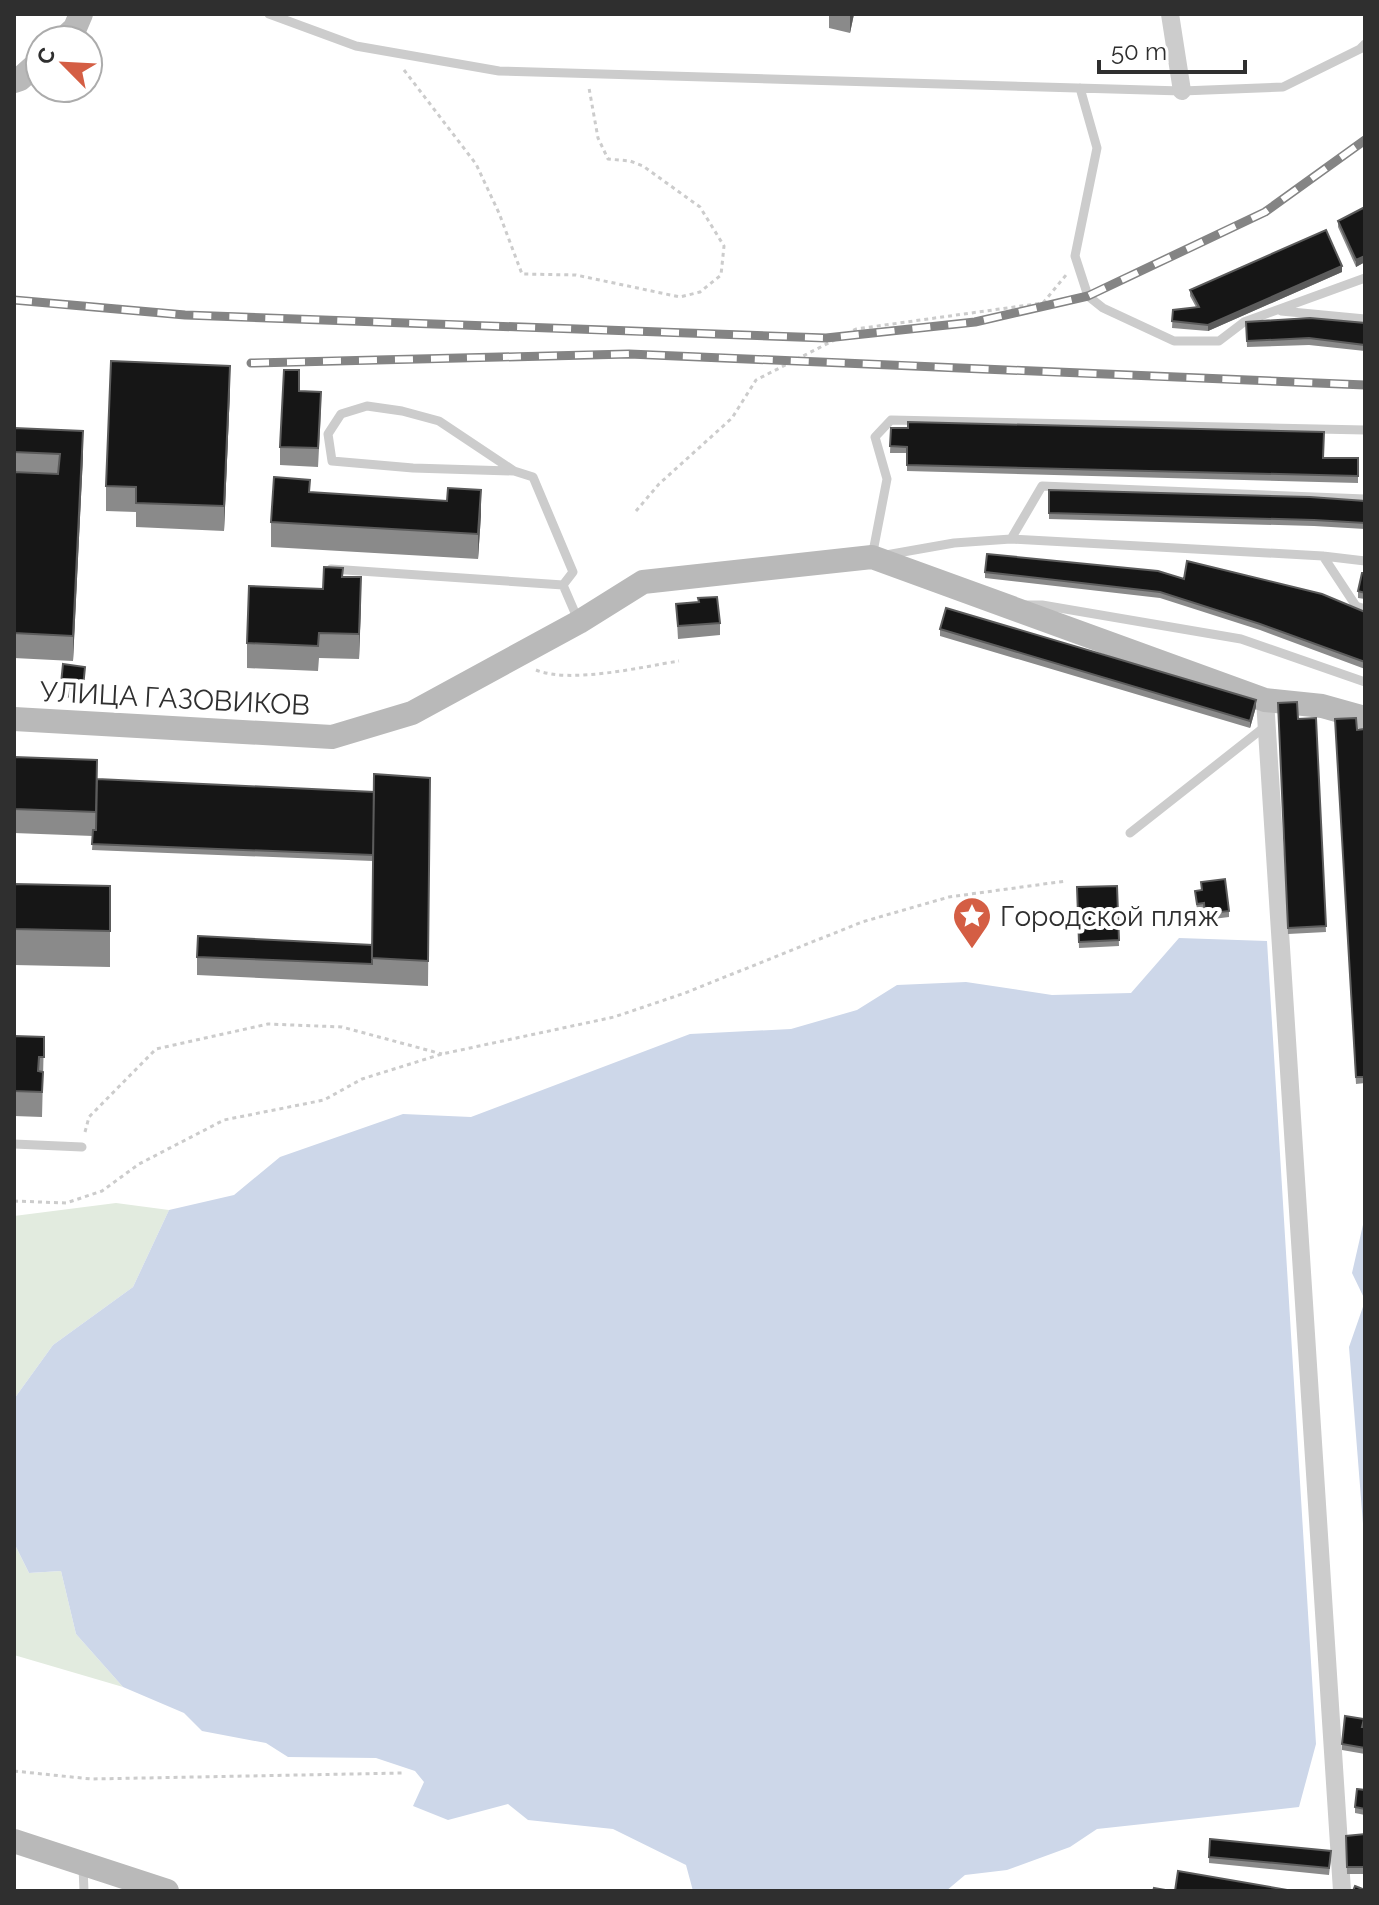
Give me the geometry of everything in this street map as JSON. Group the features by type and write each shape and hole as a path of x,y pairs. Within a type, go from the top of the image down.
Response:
{"street":[{"path":"1170,14 1182,91"},
{"path":"872,557 1265,700 1322,706 1365,718"},
{"name":"УЛИЦА ГАЗОВИКОВ","path":"14,719 332,737 412,713 579,622 643,582 872,557"},
{"path":"1265,700 1342,1891"},
{"path":"14,1841 167,1891"}],"lane":[{"path":"269,14 356,46 499,71 589,75 1182,91 1283,87 1365,44"},
{"path":"1080,88 1097,148 1075,256 1088,296 1103,308 1174,341 1219,341 1244,322 1364,280"},
{"path":"1276,311 1365,319"},
{"path":"514,471 439,421 402,411 367,406 341,414 328,434 332,461 413,468 514,471 533,477 573,572 563,585"},
{"path":"1365,430 891,420 875,437 887,479 872,557 954,543 1011,539 1365,561"},
{"path":"1011,539 1042,486 1365,499"},
{"path":"1323,556 1356,606 1365,609"},
{"path":"327,569 563,585"},
{"path":"563,585 579,622"},
{"path":"1002,604 1042,605 1241,639 1365,682"},
{"path":"1130,833 1267,725"},
{"path":"14,1144 82,1147"},
{"path":"83,1864 84,1891"}],"path":[{"path":"390,51 476,164 522,274 576,275 680,297 700,292 721,275 724,246 700,207 643,166 608,159 598,138 589,75"},
{"path":"636,511 659,484 732,418 756,380 856,329 1043,303 1069,271 1080,269"},
{"path":"511,659 547,674 599,674 679,661"},
{"path":"14,1201 66,1203 102,1191 139,1164 224,1120 324,1100 362,1079 442,1054 614,1017 685,993 862,922 949,897 1066,881"},
{"path":"82,1147 89,1117 156,1049 268,1024 342,1027 442,1054"},
{"path":"14,1771 91,1779 404,1773"}],"shaded area":[{"path":"116,1203 169,1210 133,1287 53,1345 14,1399 14,1216"},
{"path":"14,1543 29,1573 61,1571 76,1634 123,1687 14,1655"}],"water":[{"path":"1179,938 1267,941 1316,1744 1299,1807 1097,1829 1070,1847 1007,1870 965,1875 946,1891 693,1891 686,1865 613,1829 528,1820 508,1804 448,1820 413,1806 424,1782 415,1771 376,1758 288,1757 266,1743 202,1731 184,1713 123,1687 76,1634 61,1571 29,1573 14,1543 14,1399 53,1345 133,1287 169,1210 234,1195 280,1157 403,1114 471,1117 690,1034 791,1029 857,1010 897,985 966,982 1052,995 1131,993"},
{"path":"1365,1216 1365,1300 1352,1273"},
{"path":"1365,1301 1365,1549 1349,1347"}],"building":[{"path":"1365,207 1365,256 1356,260 1338,221"},
{"path":"1326,230 1342,266 1208,325 1172,321 1173,310 1199,307 1190,290"},
{"path":"1310,318 1365,323 1365,345 1309,338 1247,341 1246,322"},
{"path":"111,361 230,366 224,506 136,503 136,487 106,486"},
{"path":"284,370 299,370 299,391 321,392 318,448 280,447"},
{"path":"908,422 1324,432 1323,458 1358,458 1358,476 907,465 907,447 890,446 891,428 908,428"},
{"path":"14,428 83,431 73,636 14,633 14,472 58,474 60,454 14,452"},
{"path":"274,477 310,480 309,492 447,501 448,488 481,490 478,534 271,522"},
{"path":"1049,490 1365,501 1365,523 1049,513"},
{"path":"987,554 1158,571 1184,579 1187,561 1322,594 1365,612 1365,662 1160,592 985,572"},
{"path":"324,567 343,568 342,577 361,577 359,634 319,633 318,646 247,643 249,586 323,589"},
{"path":"1362,573 1365,573 1365,593 1358,591"},
{"path":"717,597 720,623 678,626 676,604"},
{"path":"946,608 1256,700 1250,721 940,629"},
{"path":"63,664 85,667 83,687 61,684"},
{"path":"1297,702 1298,719 1316,718 1326,926 1288,928 1278,703"},
{"path":"1356,718 1357,730 1365,729 1365,1077 1356,1077 1335,719"},
{"path":"14,757 97,760 96,812 14,809"},
{"path":"374,774 430,778 428,961 372,958"},
{"path":"97,779 374,792 373,855 92,844 93,830 96,830"},
{"path":"1225,879 1229,911 1205,914 1204,903 1197,904 1195,891 1202,890 1201,882"},
{"path":"14,884 110,886 110,931 14,929"},
{"path":"1117,886 1119,940 1079,942 1077,887"},
{"path":"198,936 372,945 372,964 197,957"},
{"path":"14,1036 44,1037 44,1057 39,1057 38,1071 43,1072 42,1092 14,1091"},
{"path":"1345,1716 1364,1719 1365,1748 1342,1744"},
{"path":"1357,1789 1365,1790 1365,1809 1355,1807"},
{"path":"1365,1834 1365,1867 1347,1867 1346,1836"},
{"path":"1210,1839 1331,1851 1329,1868 1209,1857"},
{"path":"1178,1871 1293,1891 1175,1891"}],"railway":[{"path":"14,300 185,315 826,338 975,322 1088,296 1265,212 1365,140"},
{"path":"251,363 629,354 1365,385"}],"place":[{"name":"Городской пляж","path":"972,950"}]}
